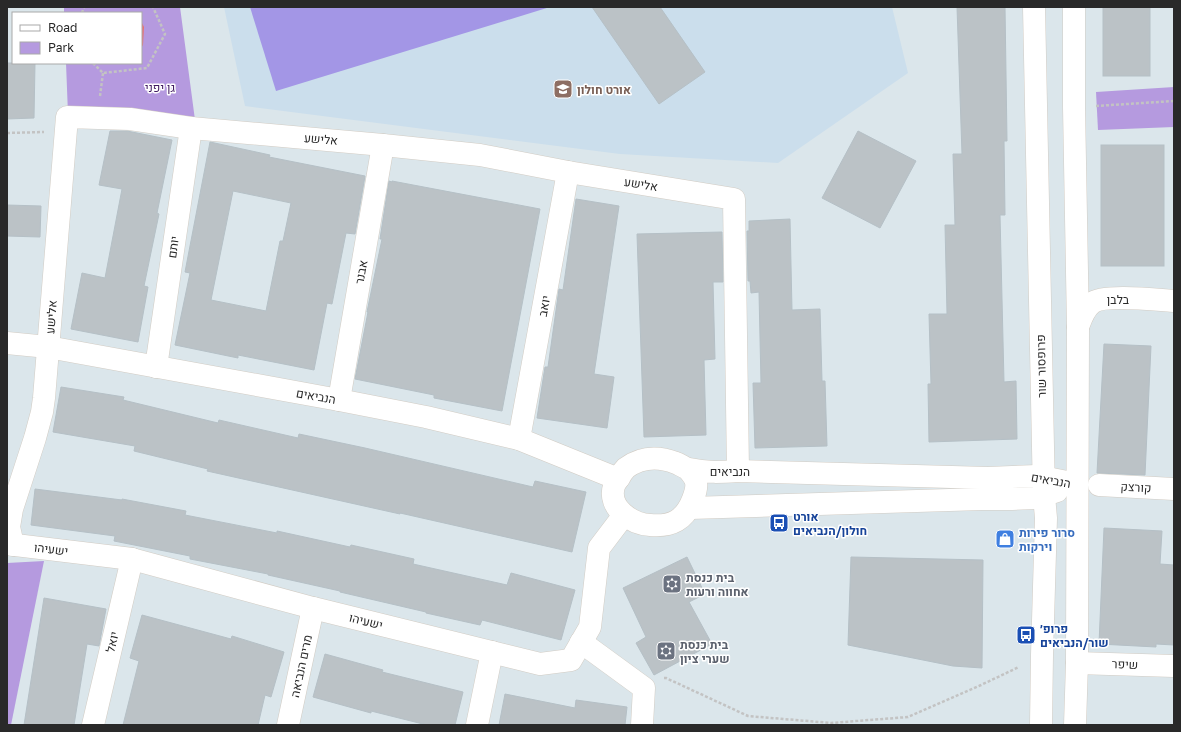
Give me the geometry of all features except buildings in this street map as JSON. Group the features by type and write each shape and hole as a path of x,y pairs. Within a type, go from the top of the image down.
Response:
{"street":[{"name":"פרופסור שור","path":"1034,7 1044,486 1046,518 1041,725"},
{"path":"1074,7 1074,107 1078,327 1077,663 1075,725"},
{"name":"אלישע","path":"10,545 9,527 12,509 42,412 67,117 130,119 191,128 480,155 568,172 734,199 738,471"},
{"name":"יותם","path":"156,366 191,128"},
{"name":"אבנר","path":"339,400 383,145"},
{"name":"יואב","path":"519,439 568,172"},
{"name":"בלבן","path":"1078,327 1085,310 1091,303 1098,300 1174,300"},
{"name":"הנביאים","path":"7,343 48,347 156,366 426,417 519,439 618,479"},
{"path":"650,458 664,459 677,463 688,469 696,482 696,494 690,508 684,516 677,521 666,525 650,525 636,522 624,515 614,501 614,486 624,470 635,462 650,458"},
{"name":"הנביאים","path":"688,469 710,472 738,471 988,478 1044,486 1077,484"},
{"name":"קורצק","path":"1099,485 1174,489"},
{"name":"הנביאים","path":"690,508 1036,498 1044,486"},
{"path":"1012,499 1041,510 1046,518"},
{"name":"ישעיהו","path":"10,545 132,559 313,608 540,664 571,660 590,627 599,548 624,515"},
{"name":"יואל","path":"93,725 132,559"},
{"name":"מרים הנביאה","path":"288,725 313,608"},
{"path":"581,642 644,688 642,725"},
{"path":"477,725 492,652"},
{"name":"שיפר","path":"1077,663 1174,666"}],"path":[{"path":"94,64 103,73 147,68 165,34 152,7"},
{"path":"1074,107 1174,101"},
{"path":"7,133 65,131"},
{"path":"644,688 666,678 748,716 831,724 908,717 981,686 1042,655"}],"shaded area":[{"name":"אורט חולון","path":"224,7 892,7 908,73 778,163 620,154 245,106"},
{"path":"250,7 550,7 276,91"},
{"path":"142,23 144,27 142,46"}],"green space":[{"name":"גן יפני","path":"64,7 180,7 195,120 68,114 66,64 142,64 142,12 64,12"},
{"path":"1174,87 1174,127 1098,130 1096,92"},
{"path":"44,561 11,725 7,725 7,563"}],"place":[{"name":"אורט חולון","path":"563,89"},
{"name":"אורט חולון/הנביאים","path":"779,523"},
{"name":"סרור פירות וירקות","path":"1005,539"},
{"name":"בית כנסת אחווה ורעות","path":"672,584"},
{"name":"פרופ׳ שור/הנביאים","path":"1026,635"},
{"name":"בית כנסת שערי ציון","path":"666,651"}]}
